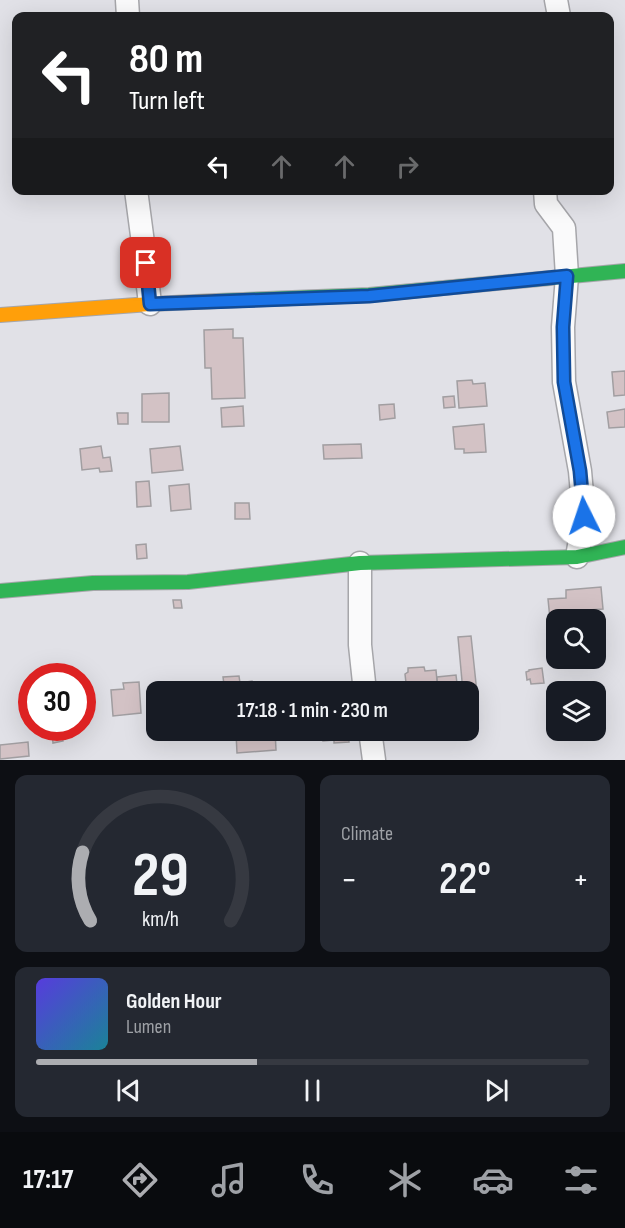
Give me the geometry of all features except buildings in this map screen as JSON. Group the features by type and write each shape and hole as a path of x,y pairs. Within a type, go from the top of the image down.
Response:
{"street":[{"path":"137,195 150,304"},
{"path":"545,195 546,204 564,228 567,276 563,327 564,382 580,471 584,516 577,556"},
{"path":"0,315 150,304 369,296 625,271"},
{"path":"0,591 93,583 188,582 360,563 577,556 625,547"},
{"path":"360,563 360,645 364,681"},
{"path":"371,741 374,760"}],"traffic: fast":[{"path":"217,301 369,295 625,271"},
{"path":"0,591 93,583 188,582 360,563 577,557 625,547"}],"traffic: slow":[{"path":"0,315 217,301"}],"route":[{"path":"146,263 150,304 369,296 567,276 563,327 564,382 580,471 584,516"}]}
